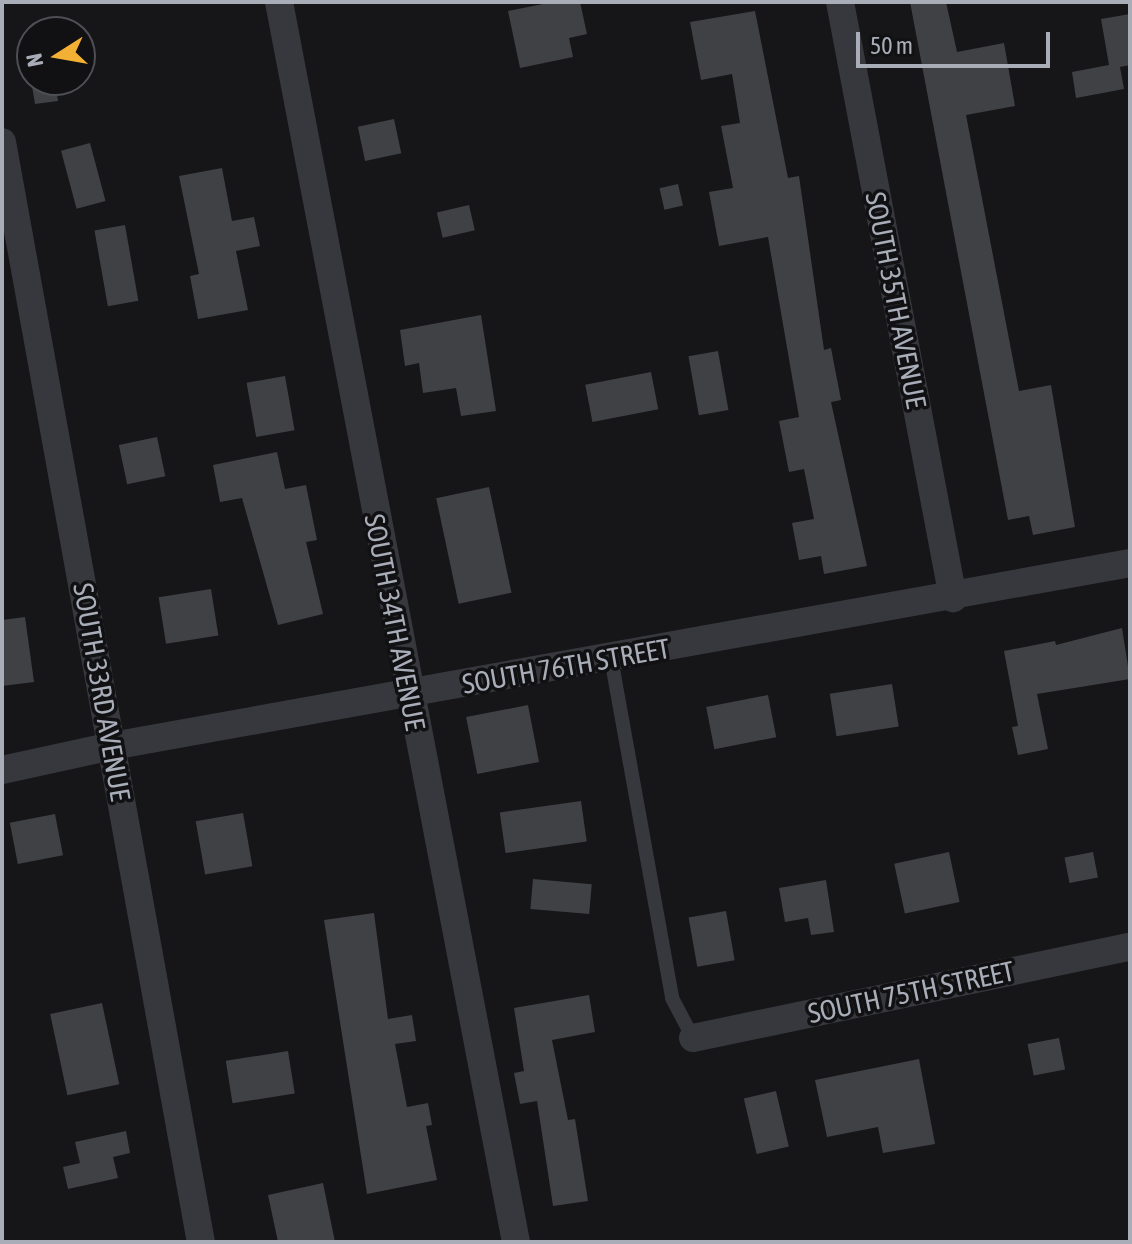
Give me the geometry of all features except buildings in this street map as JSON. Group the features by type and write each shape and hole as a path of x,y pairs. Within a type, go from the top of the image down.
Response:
{"street":[{"name":"SOUTH 34TH AVENUE","path":"279,2 408,693 516,1242"},
{"name":"SOUTH 35TH AVENUE","path":"840,2 953,598"},
{"name":"SOUTH 33RD AVENUE","path":"2,142 201,1242"},
{"name":"SOUTH 76TH STREET","path":"2,770 112,746 953,598 1130,563"},
{"name":"SOUTH 75TH STREET","path":"693,1038 1130,947"}],"lane":[{"path":"611,658 672,998 693,1038"}]}
